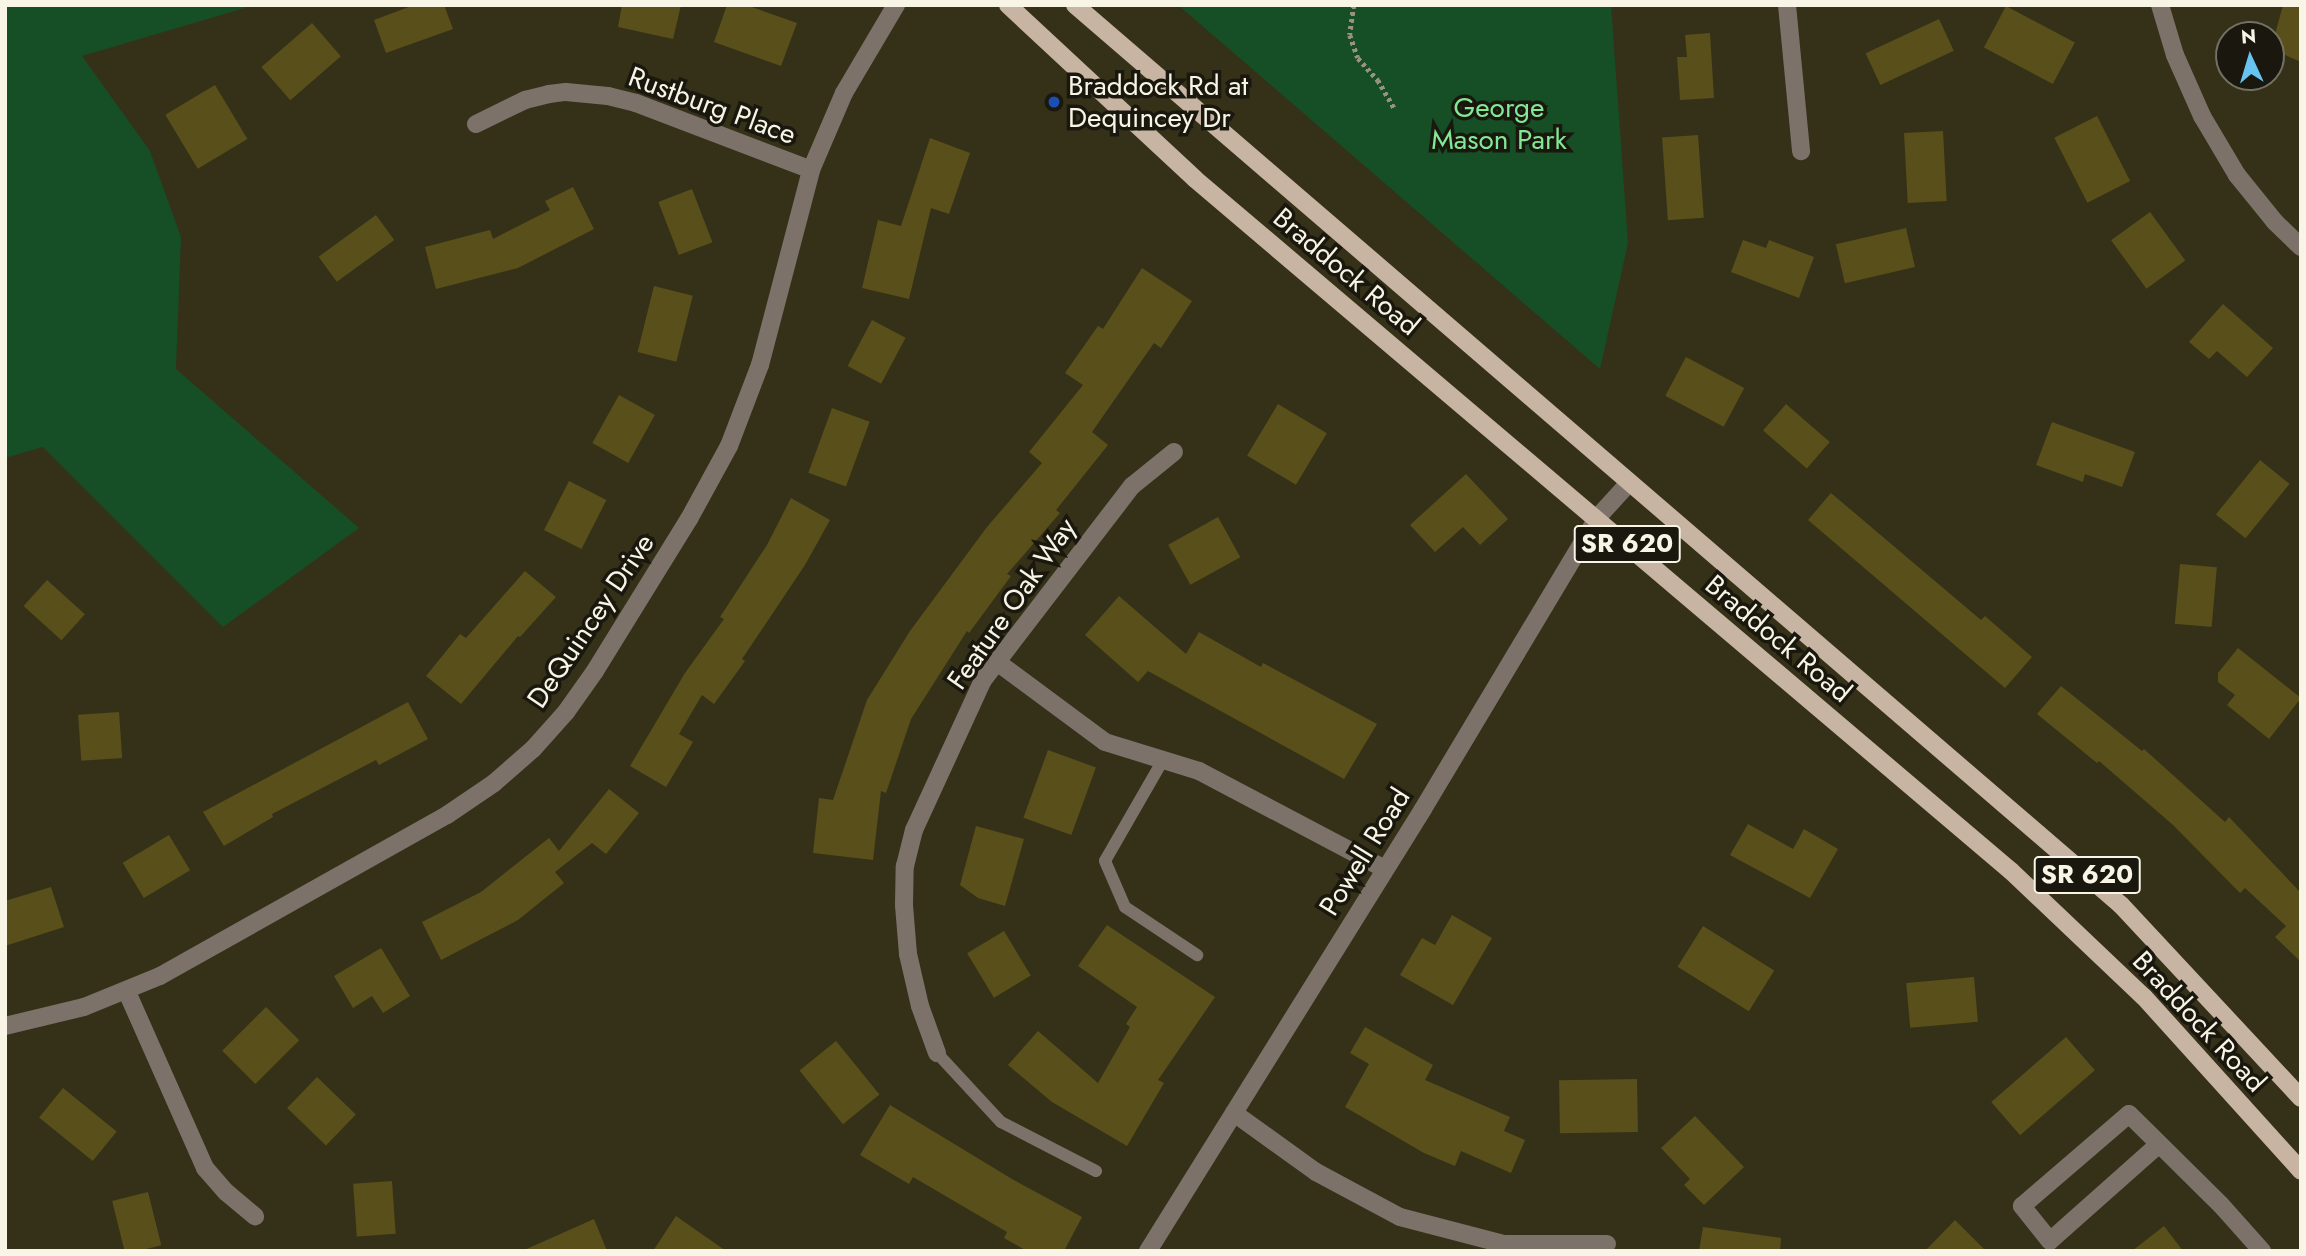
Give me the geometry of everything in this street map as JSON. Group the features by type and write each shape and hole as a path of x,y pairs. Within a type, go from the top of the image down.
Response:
{"main road":[{"name":"Braddock Road","path":"1008,5 1195,179 2011,871 2076,930 2144,998 2301,1171"},
{"name":"Braddock Road","path":"1075,5 2121,905 2301,1098"}],"street":[{"name":"DeQuincey Drive","path":"5,1026 44,1018 127,992 160,976 447,815 494,783 533,748 566,712 682,531 729,446 760,365 811,170 844,93 896,5"},
{"path":"1787,5 1801,151"},
{"path":"2160,5 2175,55 2202,116 2237,176 2275,222 2301,247"},
{"name":"Rustburg Place","path":"476,124 525,100 549,94 566,92 608,96 636,103 811,170"},
{"name":"Feature Oak Way","path":"937,1053 920,1006 908,954 904,905 905,866 914,831 983,680 1132,486 1174,452"},
{"name":"Powell Road","path":"1147,1251 1385,870 1597,519 1629,484"},
{"path":"997,662 1105,742 1199,771 1385,870"},
{"path":"127,992 205,1168 226,1192 255,1216"},
{"path":"1234,1113 1316,1172 1401,1217 1504,1244 1607,1244"},
{"path":"2158,1145 2050,1241 2022,1206 2129,1114 2221,1205 2262,1251"}],"lane":[{"path":"1163,760 1105,861 1125,907 1197,955"},
{"path":"937,1053 1001,1122 1096,1171"}],"path":[{"path":"1354,5 1350,35 1357,58 1378,80 1394,108"}],"green space":[{"path":"5,5 255,5 82,56 150,151 181,237 176,369 359,528 223,627 43,447 5,458"},
{"name":"George Mason Park","path":"1178,5 1611,5 1628,243 1600,369"}],"building":[{"path":"414,5 444,5 453,29 386,53 374,20"},
{"path":"622,5 681,5 673,39 618,27"},
{"path":"727,5 746,5 797,23 781,66 714,42"},
{"path":"2283,5 2301,5 2301,62 2285,55 2285,21 2279,21"},
{"path":"2006,6 2075,43 2053,84 1984,47"},
{"path":"1939,19 1954,51 1880,85 1866,53"},
{"path":"312,23 341,56 290,100 261,67"},
{"path":"1710,33 1714,98 1680,100 1677,57 1687,57 1685,35"},
{"path":"215,85 247,139 198,169 165,115"},
{"path":"2097,116 2130,181 2087,203 2054,138"},
{"path":"1943,131 1947,201 1908,203 1904,133"},
{"path":"1698,135 1704,218 1668,220 1662,138"},
{"path":"930,138 970,153 949,214 931,208 909,299 862,288 878,220 901,226"},
{"path":"573,187 594,229 518,268 436,289 425,247 490,230 493,239 550,210 545,201"},
{"path":"692,189 712,242 679,255 658,202"},
{"path":"2150,212 2185,261 2146,289 2111,240"},
{"path":"376,215 394,240 337,282 319,257"},
{"path":"1906,228 1915,267 1845,283 1836,244"},
{"path":"1743,240 1766,248 1769,240 1814,257 1799,298 1731,272"},
{"path":"1142,268 1192,301 1161,348 1154,343 1092,432 1108,445 1056,510 1060,513 1007,574 1011,576 969,633 967,631 911,719 886,793 881,791 873,860 813,853 819,798 833,800 867,700 910,631 987,527 1042,463 1029,452 1083,385 1065,373 1098,326 1103,329"},
{"path":"654,286 693,296 676,362 638,352"},
{"path":"2223,304 2273,348 2247,377 2217,351 2209,359 2189,342"},
{"path":"872,320 906,338 881,384 848,366"},
{"path":"1686,357 1744,388 1724,427 1665,396"},
{"path":"619,395 655,415 628,463 592,443"},
{"path":"1278,404 1327,433 1296,485 1247,455"},
{"path":"1786,404 1830,442 1807,468 1763,430"},
{"path":"832,408 870,422 846,487 808,473"},
{"path":"2052,422 2135,452 2122,487 2085,474 2083,482 2036,465"},
{"path":"2260,460 2290,484 2245,538 2216,514"},
{"path":"1466,474 1508,519 1480,545 1463,527 1435,552 1410,525"},
{"path":"569,481 606,500 581,549 544,530"},
{"path":"1831,493 1981,620 1985,616 2032,657 2005,688 1808,520"},
{"path":"791,498 830,520 805,565 742,659 745,661 714,704 702,695 679,734 693,742 666,787 630,766 685,673 724,619 720,617 767,545"},
{"path":"1218,517 1240,557 1190,585 1168,545"},
{"path":"2180,564 2217,567 2212,627 2175,624"},
{"path":"525,571 556,597 520,637 518,636 461,704 426,676 460,634 466,638"},
{"path":"47,580 85,614 61,640 24,606"},
{"path":"1119,596 1186,654 1199,632 1261,667 1263,663 1377,724 1344,779 1148,671 1138,682 1085,635"},
{"path":"2238,648 2301,698 2269,739 2227,705 2235,695 2218,682 2218,673"},
{"path":"2061,686 2142,751 2144,749 2225,822 2229,817 2301,893 2301,962 2275,937 2286,926 2245,888 2240,893 2173,825 2099,761 2097,763 2037,714"},
{"path":"408,702 428,739 379,765 376,760 272,814 273,817 224,846 203,812"},
{"path":"119,712 122,758 81,761 78,715"},
{"path":"1048,750 1096,767 1071,835 1023,818"},
{"path":"609,789 639,813 606,854 592,843 555,872 564,883 518,920 441,960 422,922 481,892 549,838 559,851"},
{"path":"1748,824 1793,849 1804,829 1838,849 1810,898 1730,855"},
{"path":"976,826 1024,839 1005,906 978,898 960,885"},
{"path":"169,835 190,870 144,898 123,863"},
{"path":"51,887 64,927 5,946 5,901"},
{"path":"1452,915 1492,938 1453,1005 1400,975 1422,938 1435,945"},
{"path":"1107,925 1215,997 1158,1080 1164,1083 1127,1146 1052,1102 1008,1065 1038,1031 1098,1083 1130,1027 1126,1024 1137,1007 1078,966"},
{"path":"1703,926 1774,971 1749,1011 1678,967"},
{"path":"1004,931 1031,976 994,998 967,953"},
{"path":"381,948 410,996 383,1013 372,996 353,1008 334,976"},
{"path":"1974,977 1978,1022 1910,1028 1906,983"},
{"path":"266,1007 299,1040 255,1084 222,1051"},
{"path":"1365,1027 1433,1065 1425,1080 1510,1117 1504,1131 1525,1140 1511,1173 1461,1151 1455,1166 1424,1153 1345,1107 1369,1064 1350,1053"},
{"path":"2066,1037 2095,1070 2020,1135 1991,1102"},
{"path":"836,1041 879,1095 843,1124 799,1071"},
{"path":"317,1077 356,1115 326,1145 287,1108"},
{"path":"1637,1079 1638,1132 1560,1133 1559,1080"},
{"path":"63,1088 117,1131 93,1161 39,1118"},
{"path":"890,1105 1012,1179 1082,1217 1064,1251 1027,1251 1004,1238 1007,1232 913,1177 909,1184 860,1155"},
{"path":"1695,1116 1744,1167 1704,1205 1684,1185 1690,1179 1661,1148"},
{"path":"392,1181 396,1234 357,1237 353,1184"},
{"path":"148,1192 161,1245 139,1251 125,1251 112,1201"},
{"path":"676,1216 726,1251 653,1251"},
{"path":"594,1219 607,1251 522,1251"},
{"path":"1955,1220 1986,1251 1925,1251"},
{"path":"2164,1226 2183,1251 2132,1251"},
{"path":"1703,1227 1781,1238 1780,1251 1699,1251"}],"place":[{"name":"Braddock Rd at Dequincey Dr","path":"1054,102"}]}
